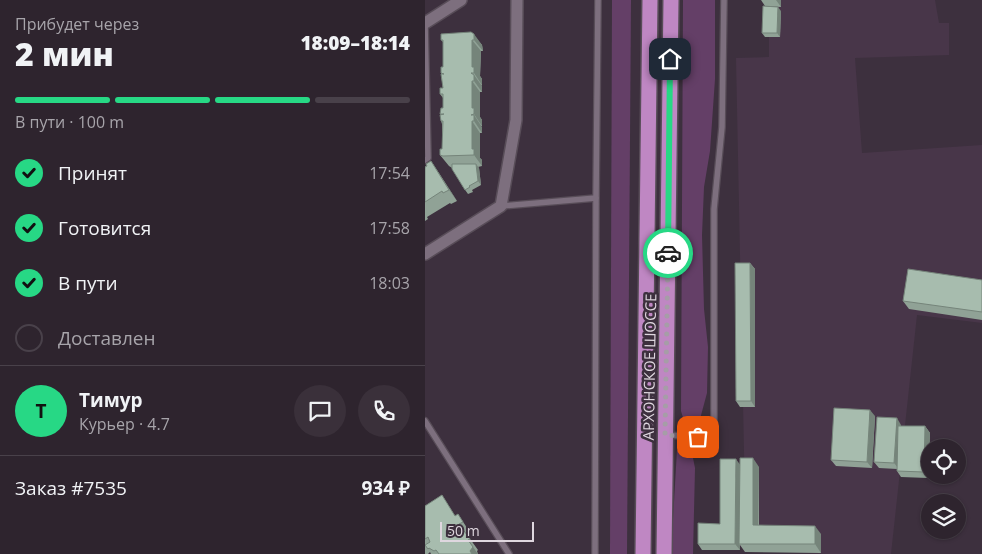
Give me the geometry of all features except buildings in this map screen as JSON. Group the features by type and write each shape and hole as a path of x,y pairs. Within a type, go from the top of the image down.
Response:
{"highway":[{"name":"АРХОНСКОЕ ШОССЕ","path":"643,554 649,0"},
{"name":"АРХОНСКОЕ ШОССЕ","path":"664,554 671,0"}],"street":[{"path":"425,23 461,0"},
{"path":"425,254 501,206 515,120 517,0"}],"lane":[{"path":"595,554 598,0"},
{"path":"665,435 714,438 714,209 722,127 724,0"},
{"path":"425,23 428,158 425,160"},
{"path":"501,206 596,198"},
{"path":"425,421 509,554"}],"shaded area":[{"path":"612,0 631,0 627,554 610,554"},
{"path":"683,0 715,0 715,79 710,151 704,187 702,235 704,309 708,347 707,393 700,419 688,423 684,421 681,411"},
{"path":"769,0 935,0 939,23 949,23 949,55 855,58 862,153 982,145 982,323 917,315 891,554 830,554 746,550 736,58 769,57"},
{"path":"685,448 692,453 695,468 693,554 671,554 677,450"}],"way so far":[{"path":"668,253 665,435 698,437"}],"route":[{"path":"668,253 670,59"}]}
